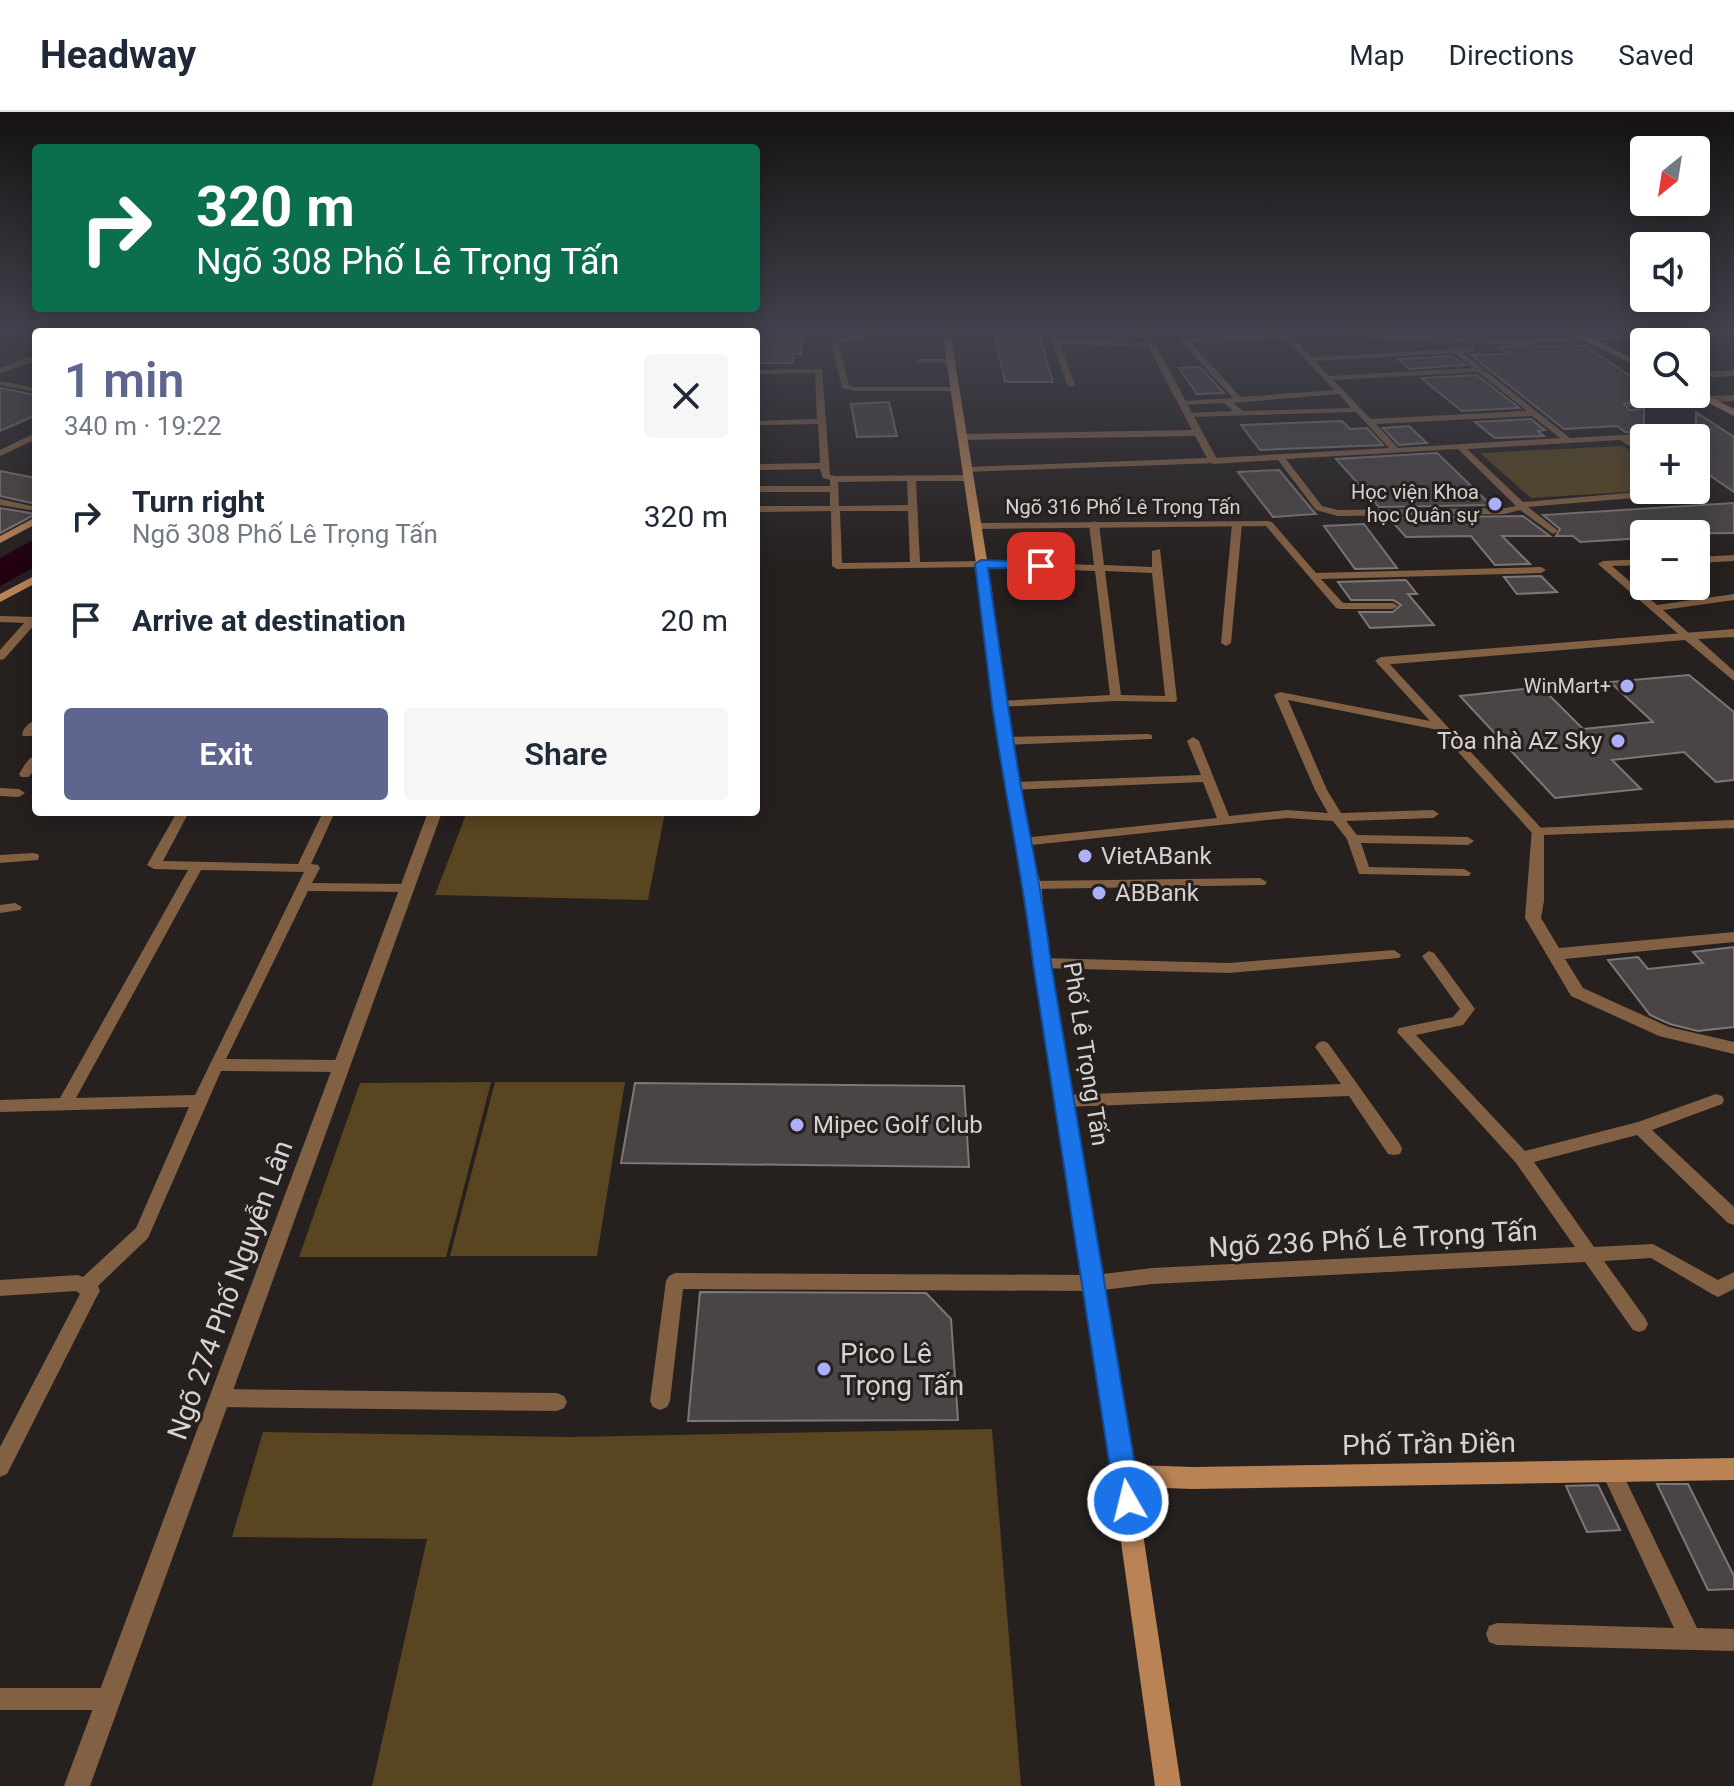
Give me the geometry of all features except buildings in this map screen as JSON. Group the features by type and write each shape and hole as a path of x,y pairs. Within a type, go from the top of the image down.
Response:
{"main road":[{"name":"Phố Lê Trọng Tấn","path":"958,409 977,526 999,704 1022,842 1033,885 1042,963 1095,1283 1168,1786"},
{"path":"0,540 32,517"},
{"path":"0,599 32,580"},
{"name":"Phố Trần Điền","path":"1124,1476 1193,1478 1734,1469"}],"street":[{"path":"968,474 1213,461 1187,409"},
{"path":"963,437 1198,433"},
{"name":"Ngõ 316 Phố Lê Trọng Tấn","path":"977,526 1269,524"},
{"path":"1381,661 1734,633"},
{"path":"1687,636 1734,677"},
{"name":"Ngõ 274 Phố Nguyễn Lân","path":"77,1786 434,816"},
{"path":"1734,824 1537,831 1533,918 1577,992 1665,1032 1734,1048"},
{"path":"1555,954 1734,937"}],"lane":[{"path":"821,409 824,466 826,476 834,484 837,566 981,564 1157,570"},
{"path":"1235,409 1240,413"},
{"path":"1265,409 1270,414"},
{"path":"1529,409 1568,440"},
{"path":"1190,415 1358,410 1395,449"},
{"path":"1369,422 1534,413"},
{"path":"760,423 821,421"},
{"path":"1622,437 1630,443"},
{"path":"1213,461 1630,437"},
{"path":"0,453 32,438"},
{"path":"1461,447 1522,506 1553,531"},
{"path":"1280,457 1319,508 1327,511 1505,511 1522,506 1630,496"},
{"path":"760,467 824,466"},
{"path":"760,489 968,474"},
{"path":"911,478 915,566"},
{"path":"0,502 32,514"},
{"path":"760,509 912,508"},
{"path":"1094,524 1116,698"},
{"path":"1226,643 1237,524"},
{"path":"1269,524 1340,606 1393,606"},
{"path":"999,704 1116,698 1171,700 1157,551"},
{"path":"1710,559 1734,558"},
{"path":"1630,563 1603,564 1630,587"},
{"path":"1313,576 1541,570"},
{"path":"1655,608 1734,597"},
{"path":"1646,600 1687,636"},
{"path":"0,619 32,620"},
{"path":"0,657 32,622"},
{"path":"1381,661 1537,831"},
{"path":"1441,727 1280,695 1321,790 1353,839 1364,871 1464,873"},
{"path":"1006,741 1148,737"},
{"path":"1193,741 1225,822"},
{"path":"25,774 32,764"},
{"path":"1013,786 1208,778"},
{"path":"0,792 19,793"},
{"path":"1022,842 1287,814 1337,817 1433,814"},
{"path":"86,1286 142,1233 216,1065 313,868 154,865 181,816"},
{"path":"303,867 327,816"},
{"path":"1353,839 1468,841"},
{"path":"0,859 33,857"},
{"path":"64,1105 196,867"},
{"path":"1033,885 1260,882"},
{"path":"303,887 408,888"},
{"path":"0,909 15,907"},
{"path":"1042,963 1229,968 1394,955"},
{"path":"1429,956 1468,1009 1458,1021 1404,1032 1522,1158 1639,1324"},
{"path":"1323,1047 1394,1149"},
{"path":"216,1065 342,1066"},
{"path":"1065,1101 1351,1090"},
{"path":"1522,1158 1640,1128 1716,1100"},
{"path":"0,1106 200,1101"},
{"path":"1640,1128 1734,1218"},
{"name":"Ngõ 236 Phố Lê Trọng Tấn","path":"660,1401 675,1281 1095,1283 1152,1276 1653,1251 1718,1289 1734,1280"},
{"path":"0,1288 78,1283 91,1291 0,1467"},
{"path":"220,1398 557,1402"},
{"path":"1611,1471 1690,1638"},
{"path":"1497,1634 1734,1640"},
{"path":"0,1699 110,1699"}],"shaded area":[{"path":"1624,446 1630,450 1630,492 1531,498 1480,453"},
{"path":"32,540 32,568 0,586 0,558"},
{"path":"465,816 664,816 648,900 435,895"},
{"path":"491,1082 446,1257 299,1257 360,1083"},
{"path":"495,1082 625,1082 597,1256 450,1256"},
{"path":"992,1429 1021,1786 372,1786 427,1539 232,1537 263,1432 571,1437"}],"place":[{"name":"Học viện Khoa học Quân sự","path":"1495,504"},
{"name":"WinMart+","path":"1627,686"},
{"name":"Tòa nhà AZ Sky","path":"1618,741"},
{"name":"VietABank","path":"1085,856"},
{"name":"ABBank","path":"1099,893"},
{"name":"Mipec Golf Club","path":"797,1125"},
{"name":"Pico Lê Trọng Tấn","path":"824,1369"}],"route":[{"path":"1041,566 981,564 999,704 1022,842 1033,885 1042,963 1128,1501"}]}
